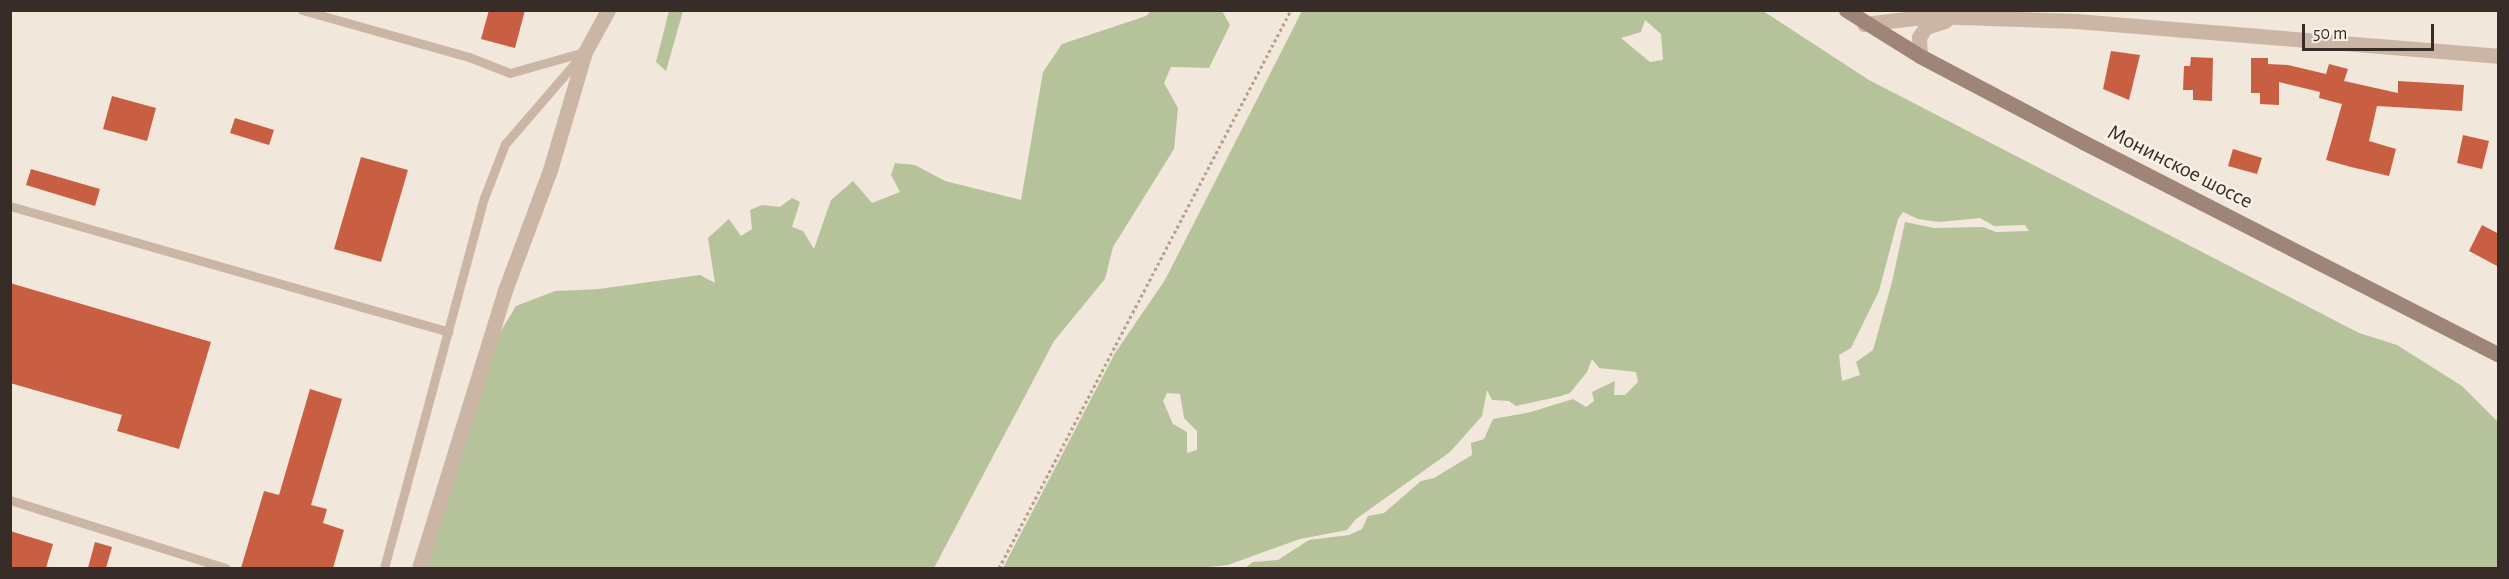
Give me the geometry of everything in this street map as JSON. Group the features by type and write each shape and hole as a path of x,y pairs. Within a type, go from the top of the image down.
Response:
{"main road":[{"name":"Монинское шоссе","path":"1846,10 1864,24 1920,56 2183,195 2499,354"}],"street":[{"path":"419,568 504,293 550,170 585,52 608,10"},
{"path":"1864,24 1931,16 1963,15 2076,21 2499,56"},
{"path":"1920,56 1919,37 1926,27 1963,15"}],"lane":[{"path":"302,10 469,57 510,73 585,52"},
{"path":"384,568 484,198 505,144 585,52"},
{"path":"10,206 448,332"},
{"path":"10,500 226,568"}],"path":[{"path":"999,568 1291,10"}],"green space":[{"path":"669,11 683,11 666,71 656,62"},
{"path":"1151,11 1222,11 1230,25 1209,68 1171,67 1164,83 1178,108 1174,149 1113,247 1105,279 1054,341 934,568 420,568 487,354 516,306 555,291 599,289 700,275 715,283 708,238 729,219 741,236 752,229 750,210 762,205 780,207 792,198 800,202 792,227 803,231 814,249 831,200 853,181 872,203 900,192 891,175 895,163 915,165 945,181 1021,200 1043,72 1062,44 1146,16"},
{"path":"1302,11 1763,11 1869,80 2359,333 2397,345 2462,386 2498,422 2498,568 1245,568 1253,562 1278,560 1309,540 1349,535 1362,529 1368,516 1384,513 1421,481 1434,478 1472,455 1471,443 1484,439 1493,419 1531,412 1573,399 1586,407 1594,401 1592,392 1615,381 1614,395 1625,395 1638,382 1636,372 1599,368 1592,359 1587,372 1570,393 1561,396 1516,406 1509,401 1492,400 1487,390 1482,416 1450,452 1356,519 1347,530 1300,539 1228,565 1200,568 1003,568 1115,353 1165,280","holes":["1645,20 1661,34 1663,60 1650,62 1621,38 1641,32","1903,212 1918,219 1939,222 1980,218 1994,226 2025,225 2029,231 1996,232 1983,227 1934,228 1905,222 1892,282 1873,350 1856,362 1860,375 1842,381 1839,355 1851,348 1879,291 1898,219","1167,393 1180,394 1184,418 1197,431 1197,450 1187,453 1187,432 1173,424 1163,401"]}],"building":[{"path":"489,10 525,10 515,48 481,39"},
{"path":"2111,51 2140,55 2129,100 2103,89"},
{"path":"2191,57 2213,58 2212,101 2193,100 2193,90 2183,90 2184,66 2190,66"},
{"path":"2251,58 2268,58 2268,64 2288,65 2326,74 2329,64 2348,69 2344,81 2398,93 2398,81 2464,85 2462,111 2377,106 2369,141 2396,149 2389,176 2351,167 2326,160 2342,104 2319,98 2320,92 2279,82 2279,105 2260,104 2260,93 2251,93"},
{"path":"112,96 156,108 147,141 103,129"},
{"path":"235,118 274,130 269,145 230,133"},
{"path":"2463,135 2489,141 2482,169 2457,163"},
{"path":"2233,149 2262,158 2257,174 2228,166"},
{"path":"361,157 408,170 381,262 334,249"},
{"path":"31,169 100,189 95,206 26,185"},
{"path":"2482,225 2499,234 2499,267 2469,251"},
{"path":"10,283 211,342 179,449 117,431 122,415 10,383"},
{"path":"310,389 342,399 311,505 327,509 323,523 344,530 333,568 241,568 264,491 279,495"},
{"path":"10,531 53,544 46,568 10,568"},
{"path":"95,542 112,547 106,568 88,568"}]}
